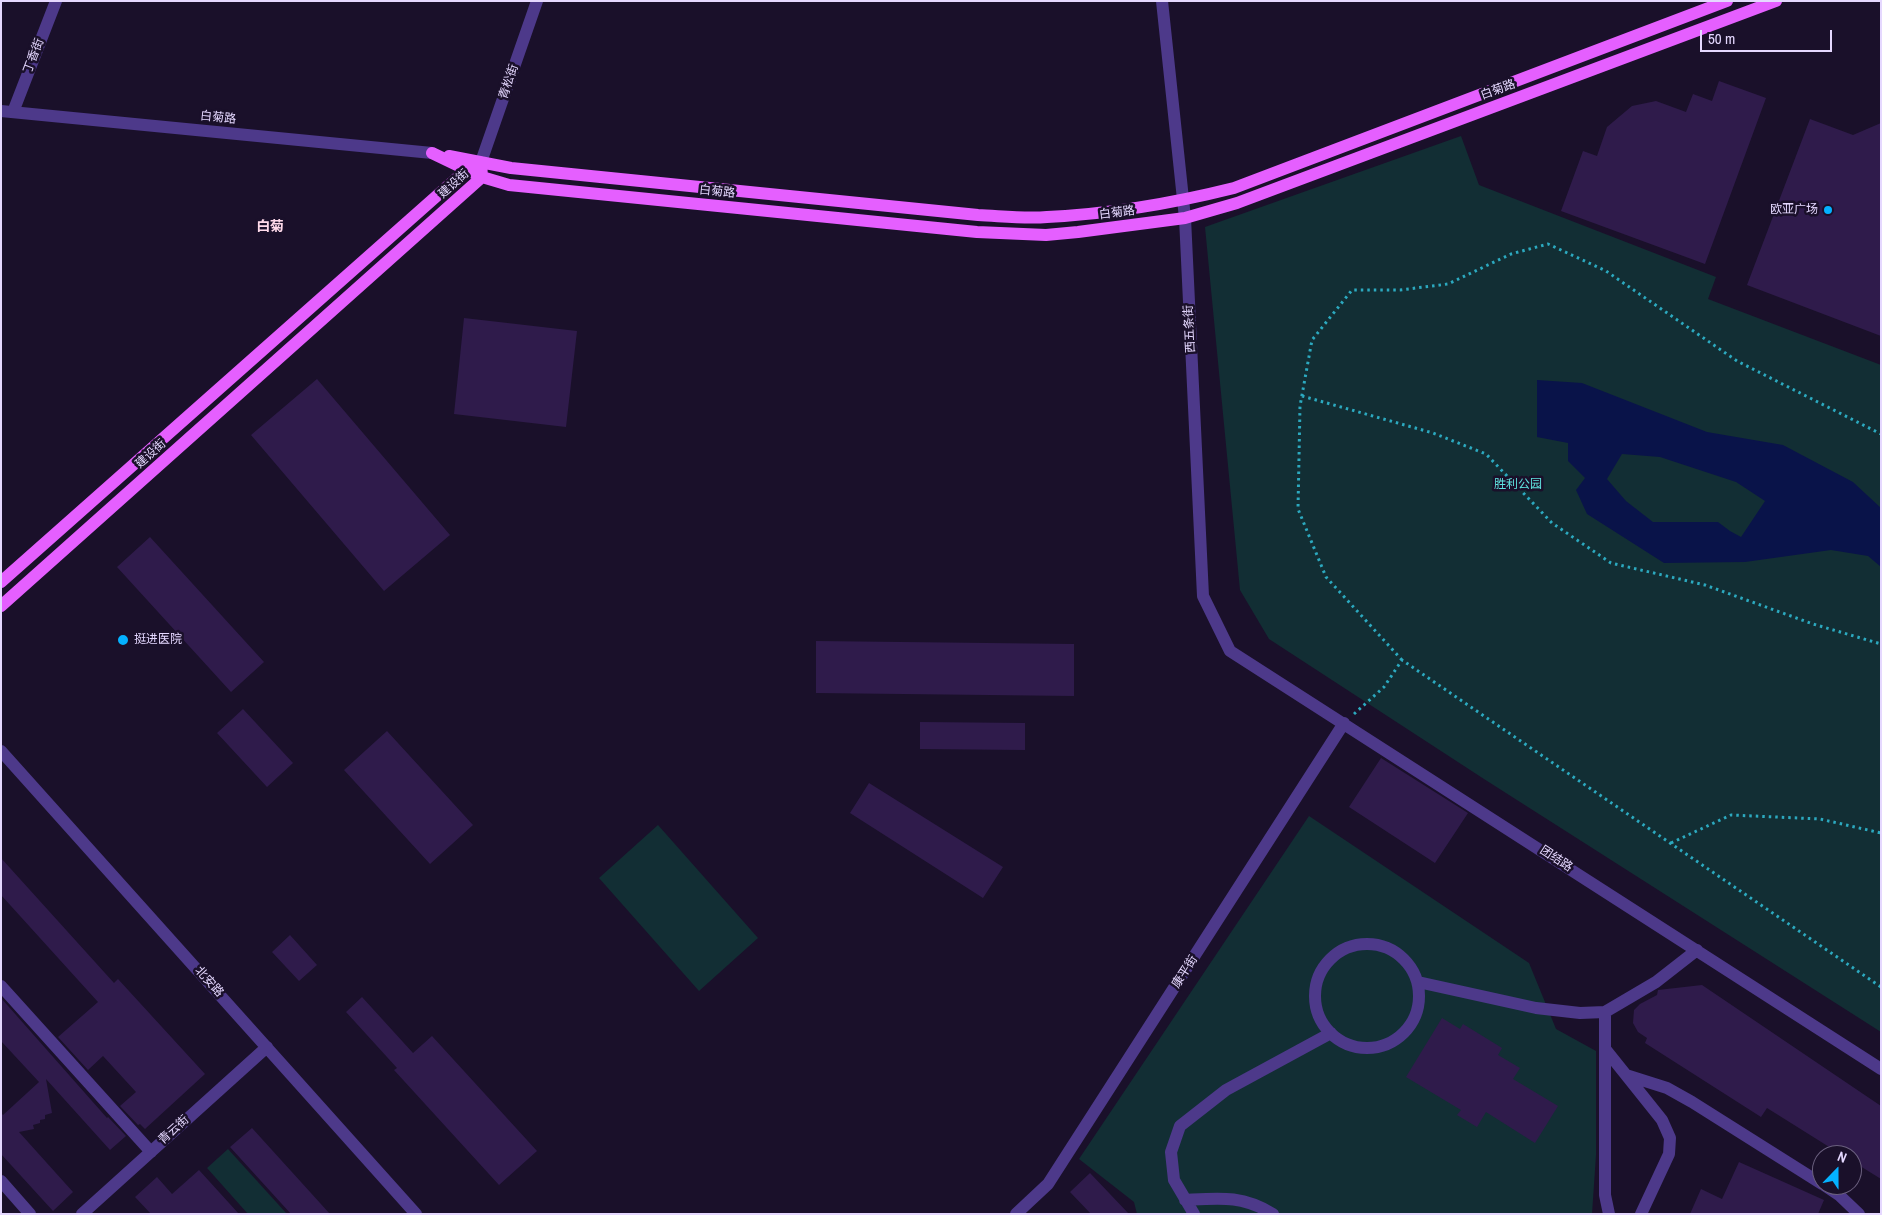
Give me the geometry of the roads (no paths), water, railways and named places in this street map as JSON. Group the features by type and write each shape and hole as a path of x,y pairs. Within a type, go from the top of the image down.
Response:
{"main road":[{"name":"白菊路","path":"432,153 511,168 1011,217 1046,217 1183,200 1234,188 1727,1"},
{"name":"白菊路","path":"432,153 482,177 509,186 1009,234 1046,235 1185,218 1237,202 1776,1"},
{"name":"建设街","path":"1,582 466,170 481,162 482,177 1,606"}],"street":[{"name":"丁香街","path":"7,111 56,1"},
{"name":"青松街","path":"481,162 537,1"},
{"name":"西五条街","path":"1162,1 1185,218 1203,596 1230,651"},
{"name":"白菊路","path":"7,111 432,153"},
{"name":"团结路","path":"1230,651 1881,1070"},
{"name":"康平街","path":"1016,1214 1048,1184 1344,724"},
{"name":"北安路","path":"1,751 416,1214"},
{"path":"1358,945 1382,946 1398,954 1410,967 1418,982 1419,1000 1415,1018 1404,1034 1388,1044 1371,1048 1353,1046 1331,1033 1318,1012 1315,995 1318,978 1323,969 1334,956 1358,945"},
{"path":"1418,982 1536,1008 1605,1012 1656,982 1696,950"},
{"path":"1,986 151,1152"},
{"path":"1605,1012 1604,1195 1609,1214"},
{"path":"1194,1214 1174,1180 1171,1152 1180,1126 1226,1090 1331,1033"},
{"name":"青云街","path":"82,1214 267,1047"},
{"path":"1606,1050 1662,1120 1670,1138 1669,1154 1640,1214"},
{"path":"1626,1075 1667,1088 1812,1177"},
{"path":"1,1181 30,1214"},
{"path":"1839,1195 1859,1214"},
{"path":"1185,1200 1230,1197 1262,1207 1273,1214"}],"place":[{"name":"欧亚广场","path":"1828,210"},
{"name":"挺进医院","path":"123,640"}],"district":[{"name":"白菊","path":"270,227"}],"park label":[{"name":"胜利公园","path":"1518,485"}]}
